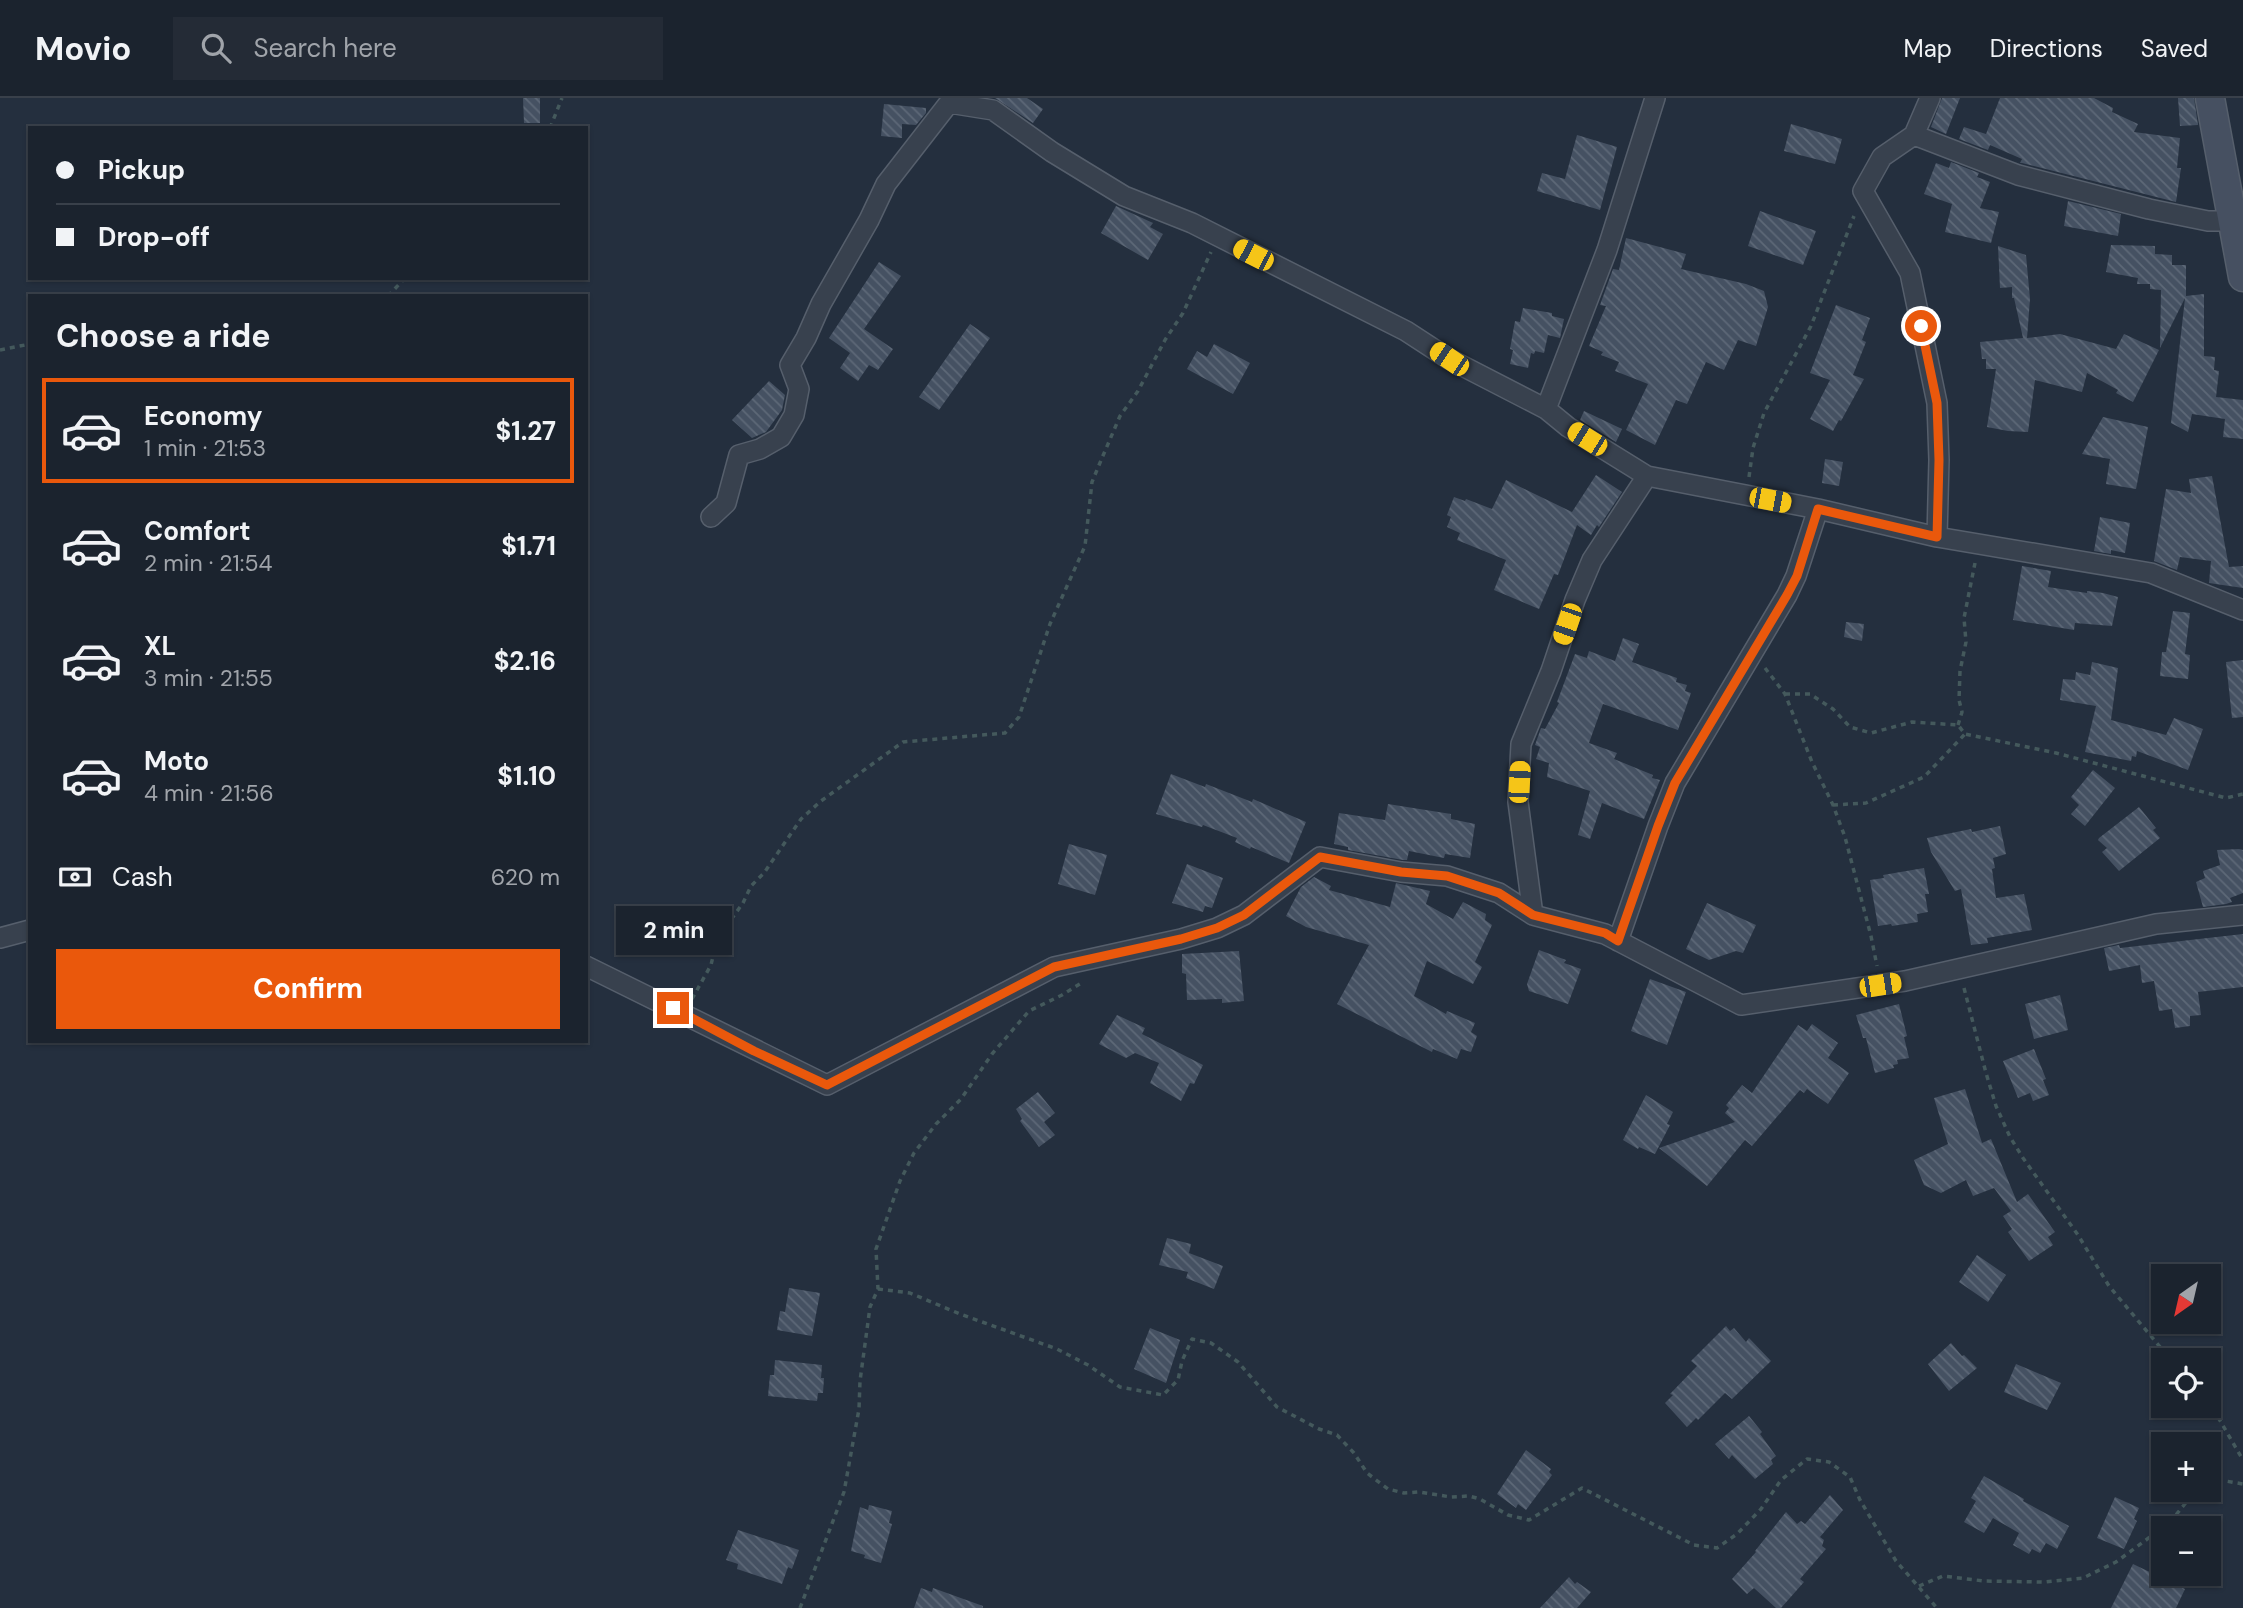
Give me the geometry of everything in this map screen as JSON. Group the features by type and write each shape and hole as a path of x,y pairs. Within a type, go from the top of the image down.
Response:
{"main road":[{"path":"2210,98 2243,277"}],"street":[{"path":"1546,409 1607,250 1655,98"},
{"path":"1930,98 1914,135 1882,157 1863,191 1910,273 1937,403 1937,537"},
{"path":"711,517 726,503 739,455 760,449 780,437 794,415 799,389 790,365 887,184 949,103 993,110 1052,152 1124,197 1192,223 1406,331 1449,359 1546,409 1568,427 1647,476 1818,509 1937,537 2151,573 2243,610"},
{"path":"1914,135 2029,178 2149,209 2208,221 2233,221"},
{"path":"1533,915 1518,802 1521,744 1592,560 1647,476"},
{"path":"1618,941 1675,783 1797,576 1818,509"},
{"path":"588,968 827,1085 1054,967 1217,928 1244,915 1320,857 1401,872 1447,876 1499,893 1533,915 1605,933 1741,1006 1880,985 2156,925 2243,915"},
{"path":"0,938 28,931"}],"path":[{"path":"551,126 562,98"},
{"path":"1746,495 1753,448 1764,413 1816,314 1863,191"},
{"path":"684,1013 700,988 717,939 743,903 751,886 764,873 800,819 903,742 1004,733 1019,717 1049,624 1085,546 1092,482 1121,416 1183,313 1219,238"},
{"path":"390,294 403,280"},
{"path":"0,350 28,344"},
{"path":"1958,726 1962,712 1959,700 1960,671 1966,642 1964,618 1975,565 1976,543"},
{"path":"1753,652 1785,694 1812,762 1833,804 1845,836 1871,936 1880,985"},
{"path":"1785,694 1810,694 1833,709 1850,727 1871,733 1912,722 1958,726 1965,734 2056,752 2226,798 2243,793"},
{"path":"1833,804 1866,803 1924,777 1965,734"},
{"path":"800,1608 844,1492 859,1409 870,1307 877,1289 876,1249 900,1181 914,1153 936,1124 961,1099 992,1054 1028,1011 1086,981 1092,959"},
{"path":"1962,968 1972,1023 1986,1073 1996,1106 2010,1136 2022,1158 2078,1236 2109,1286 2161,1348"},
{"path":"877,1289 910,1293 1057,1349 1121,1387 1163,1395 1178,1380 1182,1361 1192,1339 1211,1343 1238,1362 1277,1407 1319,1429 1337,1435 1354,1453 1367,1473 1388,1489 1404,1493 1469,1496 1480,1499 1508,1515 1529,1520 1582,1488 1694,1545 1717,1548 1737,1534 1761,1509 1781,1480 1807,1459 1829,1462 1850,1477 1896,1561 1937,1608"},
{"path":"2219,1418 2243,1460"},
{"path":"2221,1480 2243,1484"},
{"path":"1919,1586 1943,1576 1984,1581 2044,1583 2083,1578 2116,1562 2146,1540 2171,1521 2186,1502"}],"building":[{"path":"523,98 540,98 540,123 524,123"},
{"path":"995,98 1027,98 1043,109 1033,123"},
{"path":"1942,98 1960,98 1946,134 1931,127"},
{"path":"2000,98 2094,98 2113,108 2112,112 2138,124 2134,132 2180,138 2177,168 2181,168 2176,202 2020,163 2022,159 1990,145 1988,150 1959,139 1964,127 1986,134"},
{"path":"2178,98 2194,98 2198,125 2180,126"},
{"path":"884,104 926,108 926,113 916,125 902,124 902,138 881,136"},
{"path":"1791,124 1842,139 1835,164 1784,151"},
{"path":"1577,135 1617,147 1600,210 1537,191 1542,173 1565,179"},
{"path":"1951,162 1979,173 1977,177 1990,182 1980,208 1999,212 1991,243 1945,232 1952,204 1924,194 1936,163 1949,168"},
{"path":"2068,201 2121,214 2118,236 2064,226"},
{"path":"1116,206 1153,223 1150,227 1163,234 1148,260 1101,233"},
{"path":"1760,211 1816,231 1803,265 1748,246"},
{"path":"1626,238 1686,254 1681,269 1746,284 1764,291 1768,307 1756,346 1738,340 1724,370 1706,362 1687,404 1676,400 1655,445 1626,430 1648,384 1615,371 1619,362 1601,355 1603,352 1589,346 1606,306 1600,305 1613,269 1619,270"},
{"path":"2111,245 2155,246 2155,254 2172,255 2172,265 2186,265 2186,296 2204,294 2204,356 2215,357 2214,370 2219,371 2216,397 2243,400 2243,439 2223,437 2225,419 2192,414 2188,432 2171,423 2185,298 2160,348 2161,290 2150,289 2150,284 2137,284 2138,278 2106,272"},
{"path":"1998,246 2026,255 2030,299 2027,338 2060,334 2116,349 2124,334 2159,350 2133,402 2116,393 2118,390 2087,373 2082,392 2035,380 2028,432 1987,427 1996,369 1986,369 1986,359 1982,359 1980,342 2023,338 2012,298 2012,287 2000,288"},
{"path":"879,262 901,276 864,329 893,349 878,370 869,365 858,381 840,368 850,353 829,338"},
{"path":"1836,305 1870,318 1862,340 1866,342 1853,375 1864,379 1833,431 1810,419 1830,380 1810,373"},
{"path":"1523,308 1552,313 1552,316 1564,319 1560,338 1548,335 1544,353 1531,353 1528,368 1510,364 1515,321 1520,322"},
{"path":"970,324 990,338 939,410 919,397"},
{"path":"1214,344 1250,363 1233,394 1187,369 1197,351 1207,357"},
{"path":"769,381 785,395 782,410 766,432 752,438 732,420"},
{"path":"1584,411 1622,429 1616,442 1580,420"},
{"path":"2103,417 2148,427 2136,489 2106,484 2110,459 2082,454"},
{"path":"1825,459 1843,462 1839,486 1822,483"},
{"path":"1596,475 1622,492 1591,535 1577,525 1558,575 1554,574 1539,609 1494,590 1506,560 1457,540 1460,533 1447,527 1451,517 1447,515 1454,497 1492,509 1506,480 1572,512"},
{"path":"2212,476 2229,567 2243,566 2243,588 2209,583 2211,561 2180,557 2177,570 2154,561 2166,489 2191,493 2189,479"},
{"path":"2100,517 2130,523 2125,553 2094,551"},
{"path":"2022,566 2051,571 2048,587 2118,597 2112,626 2075,623 2074,630 2013,620"},
{"path":"2173,611 2190,613 2185,654 2190,655 2188,679 2160,676 2162,652 2166,652"},
{"path":"1846,622 1864,624 1862,641 1844,637"},
{"path":"1623,638 1639,644 1632,662 1677,678 1676,682 1687,685 1685,691 1691,693 1678,730 1603,704 1589,743 1617,753 1614,759 1660,780 1644,819 1602,803 1590,839 1578,835 1590,791 1547,777 1549,763 1536,759 1540,747 1535,745 1541,728 1545,729 1559,703 1557,702 1575,654 1587,658 1589,651 1615,661"},
{"path":"2243,660 2243,717 2232,718 2226,662"},
{"path":"2092,662 2118,668 2111,720 2166,735 2174,718 2203,729 2188,770 2137,751 2136,757 2132,756 2131,761 2085,752 2096,706 2060,700 2063,679 2075,680 2076,672 2090,675"},
{"path":"2093,770 2115,788 2085,826 2071,814 2079,805 2071,797"},
{"path":"1171,774 1252,802 1253,799 1306,822 1289,863 1251,847 1250,849 1235,842 1237,838 1203,825 1202,827 1156,814"},
{"path":"1388,804 1451,814 1451,819 1475,824 1470,858 1445,854 1444,858 1409,851 1407,860 1403,860 1348,850 1348,847 1334,844 1339,813 1385,820"},
{"path":"2139,807 2156,828 2153,830 2160,838 2119,871 2102,852 2107,848 2098,840"},
{"path":"2000,826 2006,854 1993,858 1996,898 2024,894 2032,930 1987,938 1988,943 1971,945 1961,889 1955,891 1931,852 1927,838"},
{"path":"1069,844 1107,855 1095,895 1058,884"},
{"path":"2217,850 2243,850 2243,893 2230,898 2232,902 2203,907 2196,882 2205,878 2203,871 2220,865"},
{"path":"1187,864 1223,878 1212,908 1205,906 1203,912 1172,903"},
{"path":"1924,868 1929,894 1925,894 1928,912 1917,914 1918,922 1878,926 1870,880"},
{"path":"1314,877 1331,886 1329,890 1390,907 1396,883 1430,891 1426,904 1453,919 1463,902 1486,914 1485,920 1492,925 1475,962 1482,967 1473,984 1427,961 1414,996 1446,1014 1447,1011 1475,1023 1471,1032 1477,1036 1471,1052 1461,1049 1457,1059 1433,1049 1432,1052 1337,1004 1369,945 1306,927 1286,916 1301,887"},
{"path":"1707,903 1756,925 1743,953 1736,951 1709,960 1686,949"},
{"path":"2243,934 2243,987 2198,992 2201,1015 2190,1016 2190,1026 2175,1028 2172,1009 2159,1011 2154,981 2142,983 2140,965 2109,971 2104,948 2119,945 2120,948"},
{"path":"1539,950 1581,969 1568,1004 1529,991 1527,984"},
{"path":"1239,951 1244,1001 1222,1003 1222,999 1187,1000 1182,954"},
{"path":"1650,979 1686,992 1667,1045 1631,1031"},
{"path":"2060,995 2068,1030 2034,1039 2025,1004"},
{"path":"1899,1004 1909,1058 1897,1060 1898,1064 1893,1065 1894,1068 1875,1073 1866,1038 1863,1038 1856,1015"},
{"path":"1117,1015 1145,1028 1142,1034 1203,1065 1194,1084 1190,1083 1181,1101 1150,1083 1159,1063 1135,1053 1126,1058 1099,1044"},
{"path":"1812,1024 1838,1043 1828,1058 1849,1073 1828,1104 1807,1089 1804,1093 1800,1090 1752,1146 1745,1140 1707,1186 1659,1148 1735,1122 1725,1113 1729,1108 1726,1105 1742,1085 1752,1093 1798,1025 1807,1031"},
{"path":"2034,1049 2046,1079 2043,1080 2049,1095 2033,1101 2030,1093 2018,1098 2003,1061"},
{"path":"1965,1089 1982,1143 1991,1139 2017,1202 2028,1194 2055,1232 2048,1237 2053,1245 2029,1261 2008,1232 2012,1229 2003,1216 2011,1211 1994,1188 1973,1196 1966,1180 1941,1193 1924,1185 1914,1160 1948,1144 1934,1098"},
{"path":"1038,1092 1055,1113 1044,1122 1055,1135 1039,1147 1020,1121 1022,1119 1016,1109"},
{"path":"1646,1095 1673,1112 1667,1124 1670,1125 1655,1154 1639,1147 1638,1149 1623,1140"},
{"path":"1167,1238 1191,1244 1189,1253 1223,1266 1214,1289 1186,1278 1188,1272 1159,1265"},
{"path":"1977,1255 2006,1275 1988,1302 1959,1282"},
{"path":"789,1288 820,1293 812,1336 777,1330 780,1311 785,1312"},
{"path":"1726,1326 1730,1331 1734,1328 1746,1342 1749,1338 1771,1361 1732,1399 1725,1393 1698,1420 1696,1418 1687,1427 1665,1403 1673,1395 1670,1394 1697,1366 1691,1361"},
{"path":"1150,1328 1180,1340 1166,1383 1134,1369"},
{"path":"1951,1343 1977,1368 1949,1391 1928,1364"},
{"path":"775,1360 822,1365 823,1393 818,1393 817,1401 768,1396"},
{"path":"2016,1364 2061,1383 2047,1410 2004,1392"},
{"path":"1749,1416 1776,1456 1771,1460 1773,1464 1755,1479 1732,1455 1729,1459 1715,1444"},
{"path":"1526,1450 1551,1469 1549,1472 1552,1475 1526,1510 1518,1504 1516,1508 1497,1494"},
{"path":"1984,1476 2069,1526 2057,1549 2046,1543 2040,1553 2032,1549 2029,1554 2013,1545 2019,1533 1993,1518 1984,1533 1964,1522 1976,1501 1971,1498"},
{"path":"1830,1495 1843,1510 1820,1537 1824,1540 1822,1546 1826,1549 1800,1579 1804,1582 1781,1608 1776,1608 1754,1588 1747,1594 1732,1579 1786,1512 1797,1524 1801,1521 1805,1524"},
{"path":"2115,1497 2139,1508 2134,1519 2137,1521 2124,1549 2097,1538"},
{"path":"869,1505 892,1511 889,1523 892,1524 881,1563 851,1551 860,1507 868,1510"},
{"path":"738,1530 799,1550 792,1569 788,1567 782,1584 737,1569 738,1564 726,1560"},
{"path":"2133,1564 2151,1573 2151,1586 2179,1586 2185,1589 2176,1608 2111,1608"},
{"path":"1569,1577 1575,1584 1577,1582 1591,1592 1577,1608 1540,1608"},
{"path":"921,1588 932,1592 933,1588 983,1608 914,1608"}],"route":[{"path":"673,1008 754,1051 827,1085 1054,967 1181,939 1217,928 1244,915 1320,857 1401,872 1447,876 1499,893 1533,915 1605,933 1618,941 1675,783 1797,576 1818,509 1937,537 1937,403 1921,326"}]}
